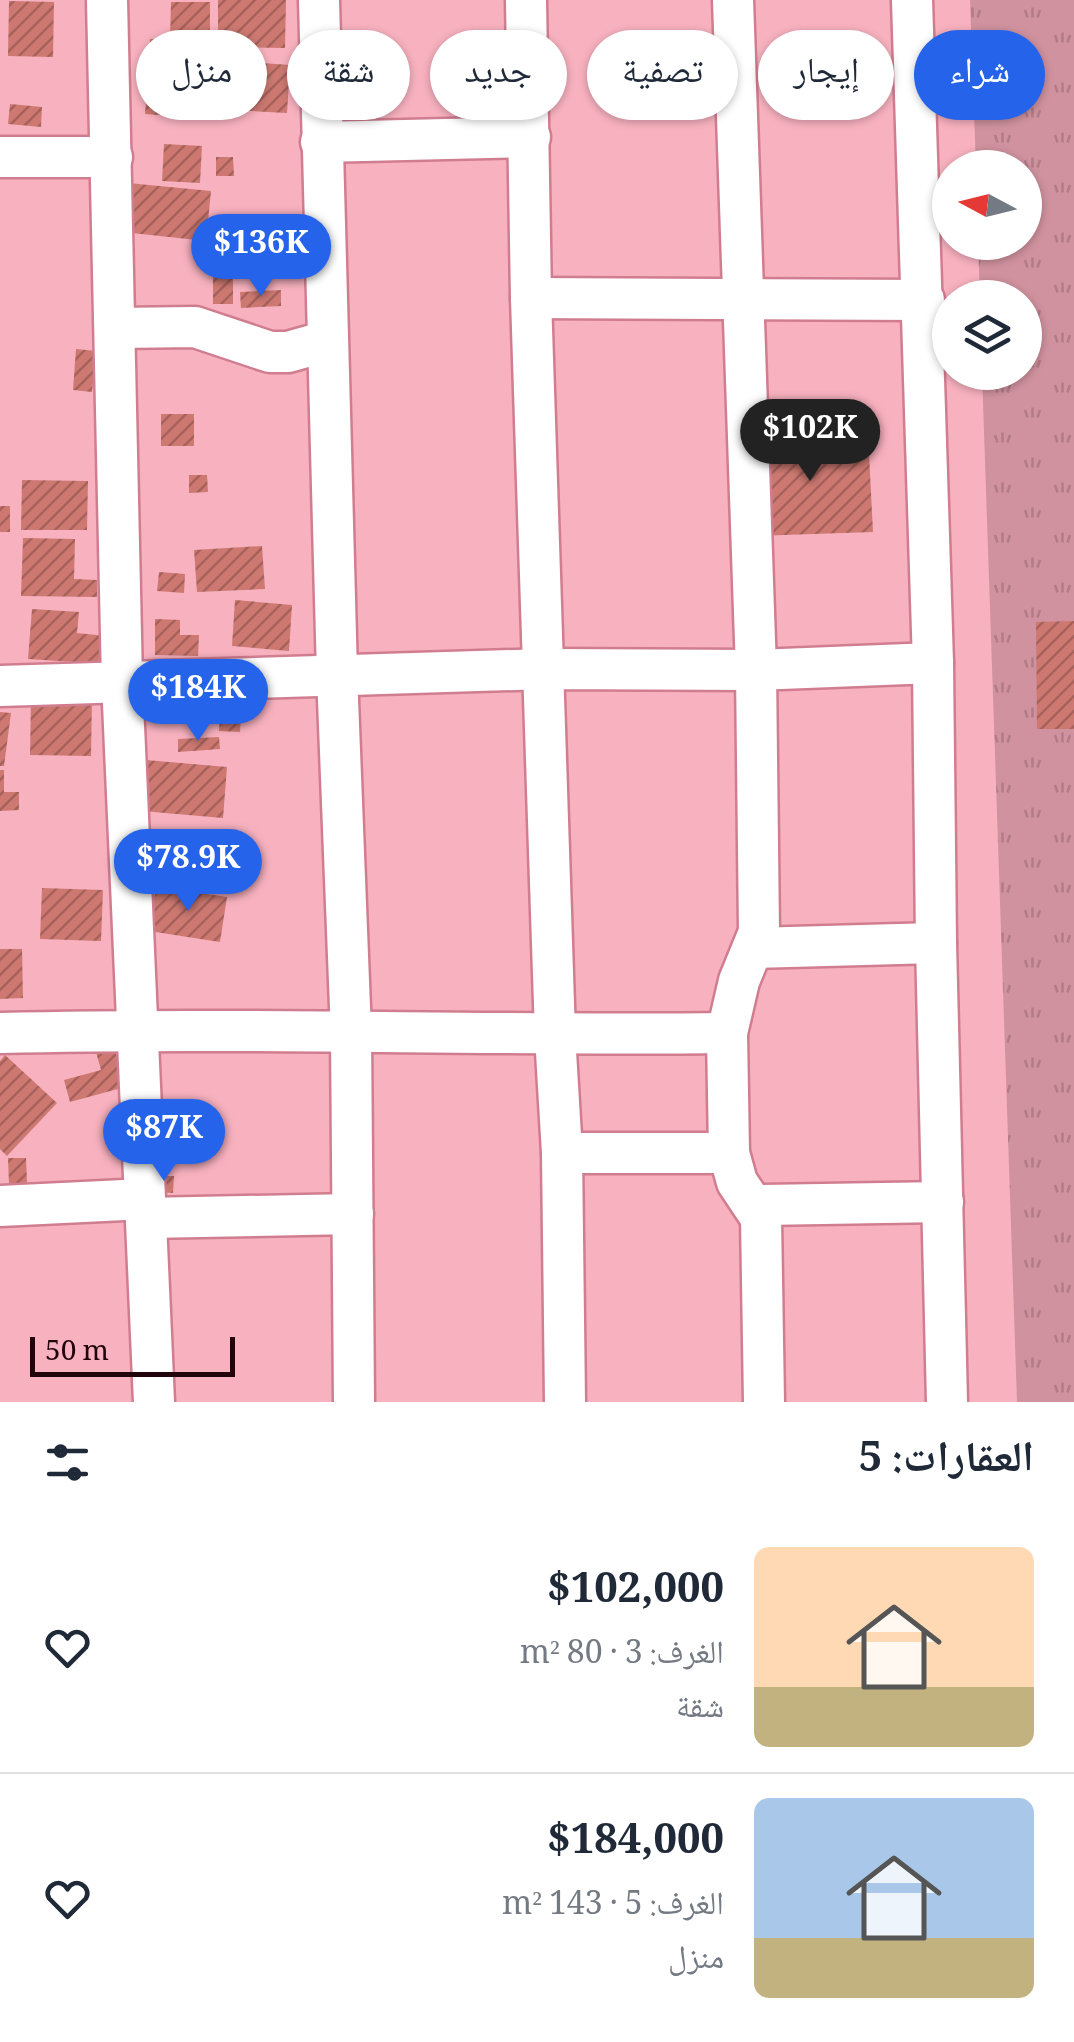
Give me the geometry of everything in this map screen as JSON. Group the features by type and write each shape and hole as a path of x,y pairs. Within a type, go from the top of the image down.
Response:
{"street":[{"path":"106,0 122,681 154,1402"},
{"path":"318,0 337,674 352,1033 354,1402"},
{"path":"526,0 531,298 562,1154 565,1402"},
{"path":"734,0 756,670 759,932 739,981 726,1033 729,1154 737,1182 756,1205 761,1218 764,1402"},
{"path":"912,0 924,300 947,1402"},
{"path":"321,142 530,137"},
{"path":"0,157 112,157"},
{"path":"531,298 924,300"},
{"path":"116,328 194,327 270,352 288,352 327,341"},
{"path":"0,686 337,674 545,669 756,670 933,663"},
{"path":"754,948 936,942"},
{"path":"0,1032 138,1029 555,1035 726,1033"},
{"path":"562,1154 729,1154"},
{"path":"756,1205 942,1202"},
{"path":"0,1206 353,1214"}],"green space":[{"path":"970,0 1074,0 1074,1402 1017,1402 983,390 1042,390 1042,280 979,280 979,260 1042,260 1042,150 975,150 974,120 1045,120 1045,30 971,30"}],"building":[{"path":"218,0 286,0 285,48 267,48 267,30 218,30"},
{"path":"9,1 54,2 53,57 8,56"},
{"path":"171,2 210,2 210,30 170,30"},
{"path":"267,63 287,65 287,113 267,112"},
{"path":"10,104 42,107 41,127 8,124"},
{"path":"164,144 202,146 200,183 162,181"},
{"path":"216,157 233,157 234,176 216,176"},
{"path":"128,183 211,191 206,241 123,232"},
{"path":"242,249 256,250 253,279 239,277"},
{"path":"213,275 233,275 233,304 213,304"},
{"path":"281,290 281,306 241,308 240,292"},
{"path":"76,349 96,351 92,392 73,390"},
{"path":"161,414 194,414 194,446 161,446"},
{"path":"868,434 873,532 752,536 749,435"},
{"path":"189,475 207,475 208,492 189,493"},
{"path":"22,480 88,481 87,530 21,530"},
{"path":"0,506 10,506 10,532 0,532"},
{"path":"23,538 75,539 74,579 97,580 97,597 21,596"},
{"path":"262,546 265,589 197,592 194,550"},
{"path":"159,572 185,574 184,593 157,591"},
{"path":"235,600 292,605 289,651 232,646"},
{"path":"32,609 79,612 77,633 106,636 104,664 28,659"},
{"path":"155,619 180,620 180,635 199,635 198,656 155,655"},
{"path":"1074,621 1074,729 1037,729 1036,622"},
{"path":"31,697 92,698 91,756 30,755"},
{"path":"221,699 242,700 240,732 219,731"},
{"path":"0,712 11,713 4,766 0,766"},
{"path":"219,737 220,749 178,752 178,739"},
{"path":"146,760 227,767 223,818 142,811"},
{"path":"0,770 4,770 4,792 19,792 19,810 0,811"},
{"path":"156,886 227,897 220,942 149,931"},
{"path":"42,888 103,890 101,941 40,939"},
{"path":"0,949 22,949 23,998 0,999"},
{"path":"114,1047 125,1087 70,1102 64,1080 101,1070 96,1052"},
{"path":"5,1055 57,1103 7,1156 0,1149 0,1061"},
{"path":"8,1158 26,1158 27,1183 9,1184"},
{"path":"154,1176 174,1176 173,1193 153,1192"}]}
